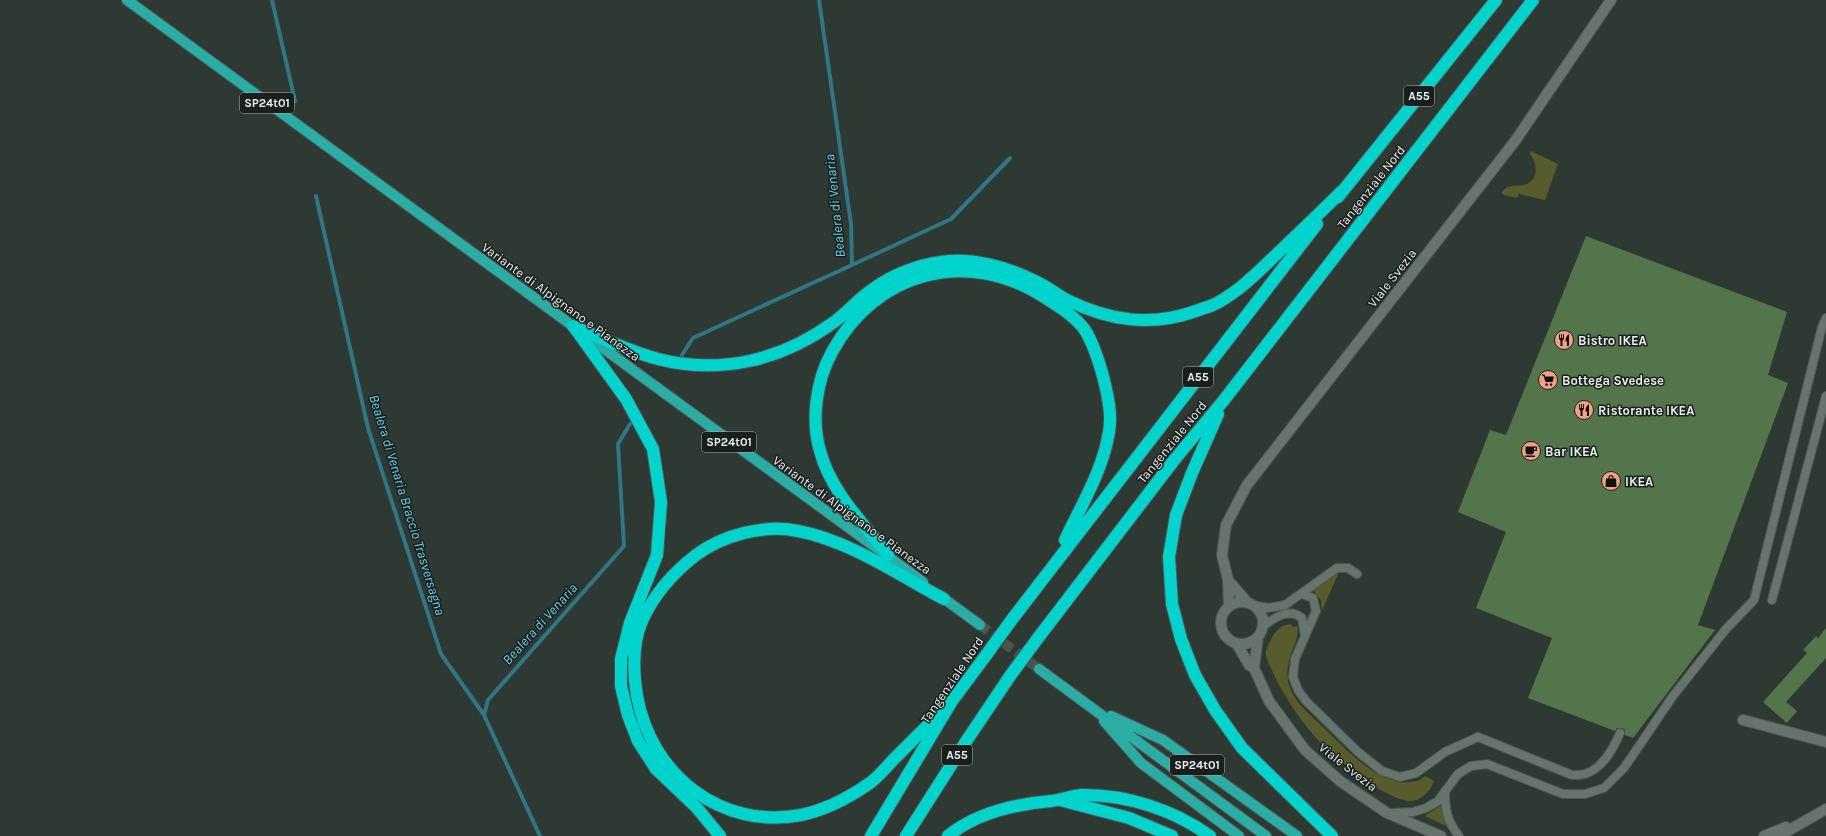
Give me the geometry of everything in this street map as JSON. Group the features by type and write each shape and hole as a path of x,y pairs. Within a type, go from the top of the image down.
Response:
{"highway":[{"name":"Tangenziale Nord","path":"871,836 952,700 1054,563 1342,191 1496,0"},
{"name":"Tangenziale Nord","path":"906,836 967,740 1010,676 1038,638 1175,459 1224,400 1534,0"},
{"path":"573,326 658,359 697,365 732,365 771,356 804,342 835,322 874,288 907,271 942,262 968,262 1017,272 1040,283 1067,300 1112,317 1147,322 1178,318 1216,304 1250,279 1342,191"},
{"path":"888,555 844,501 831,479 820,452 815,426 818,394 826,363 841,334 862,311 887,291 913,278 945,270 978,272 1007,278 1036,292 1067,312 1085,330 1100,367 1109,402 1109,432 1097,475 1054,563"},
{"path":"573,326 626,399 653,449 661,502 657,555 630,623 621,659 622,686 628,715 638,741 656,769 697,808 720,836"},
{"path":"1224,400 1192,473 1176,515 1169,557 1172,604 1182,639 1195,675 1215,710 1242,748 1332,836"},
{"path":"944,599 838,542 796,530 768,529 738,535 707,548 679,568 659,592 642,621 634,654 634,680 639,708 648,737 666,764 682,781 704,799 732,811 765,817 801,815 832,805 869,784 952,700"},
{"path":"948,836 967,825 1005,808 1059,800 1080,795 1121,799 1147,805 1178,816 1210,836"},
{"path":"1059,800 1129,818 1172,836"}],"main road":[{"name":"Variante di Alpignano e Pianezza","path":"127,0 732,444 888,555 980,625"},
{"name":"SP24t01","path":"1039,669 1091,706 1163,740 1297,836"},
{"name":"SP24t01","path":"1091,706 1140,763 1239,836"},
{"path":"1091,706 1266,836"}],"street":[{"name":"Viale Svezia","path":"1229,606 1228,580 1222,555 1226,525 1247,486 1515,141 1611,0"},
{"name":"Viale Svezia","path":"1228,580 1250,604"},
{"path":"1254,668 1258,637 1263,626 1261,614 1250,604 1235,603 1224,611 1221,626 1227,638 1237,644 1247,644 1258,637"},
{"name":"Viale Svezia","path":"1237,644 1249,665 1254,668 1269,701 1305,750 1340,781 1387,813 1441,836"},
{"path":"1743,720 1826,742"},
{"path":"1779,836 1826,809"},
{"path":"1764,836 1808,819"}],"lane":[{"path":"1387,813 1413,812 1426,808 1438,801 1458,774 1471,766 1487,764 1563,794 1585,794 1604,788 1624,768 1673,696 1726,629 1754,600 1822,327 1826,318"},
{"path":"1772,600 1826,396"},
{"path":"1250,604 1268,608 1285,605 1337,568 1348,568 1357,574"},
{"path":"1302,594 1312,597 1316,606 1314,617 1295,659 1293,677 1298,690 1306,701 1358,752 1382,771 1400,777 1416,773 1445,752 1478,738 1572,775 1585,774 1598,766 1612,752 1620,733"},
{"path":"1263,626 1284,613 1297,614 1304,622 1305,637"},
{"path":"1445,791 1445,811 1453,829 1458,836"}],"green space":[{"path":"1531,151 1558,164 1545,200 1519,194 1517,198 1504,195 1501,193 1507,187 1524,185 1529,183 1535,176 1536,167 1530,154"},
{"path":"1335,574 1338,574 1322,611 1321,600 1313,590"},
{"path":"1290,624 1294,627 1297,626 1298,632 1288,669 1288,678 1292,694 1309,714 1352,755 1374,772 1399,782 1411,782 1425,776 1434,781 1425,795 1414,801 1410,801 1388,794 1345,765 1315,737 1297,714 1282,690 1266,656 1269,643 1278,629"},
{"path":"1442,804 1448,827 1425,816"}],"building":[{"name":"IKEA","path":"1586,236 1787,312 1768,375 1788,383 1698,625 1715,630 1633,738 1625,735 1625,730 1622,728 1617,728 1615,731 1528,698 1552,638 1476,608 1506,532 1458,512 1490,430 1506,435"},
{"path":"1826,628 1826,658 1786,702 1797,711 1787,723 1763,702 1807,653 1803,650 1816,636 1818,638"}],"waterway":[{"name":"Bealera di Venaria Braccio Trasversagna","path":"272,0 295,101"},
{"name":"Bealera di Venaria","path":"682,355 693,338 852,265 851,224 819,0"},
{"path":"852,265 951,219 1010,158"},
{"name":"Bealera di Venaria Braccio Trasversagna","path":"316,196 368,428 441,654 484,715"},
{"name":"Bealera di Venaria","path":"540,836 484,715 488,700 624,546 618,444 630,424"}],"tunnel":[{"path":"980,625 1039,669"}],"place":[{"name":"Bistro IKEA","path":"1564,340"},
{"name":"Bottega Svedese","path":"1548,380"},
{"name":"Ristorante IKEA","path":"1584,410"},
{"name":"Bar IKEA","path":"1531,451"},
{"name":"IKEA","path":"1611,481"}]}
